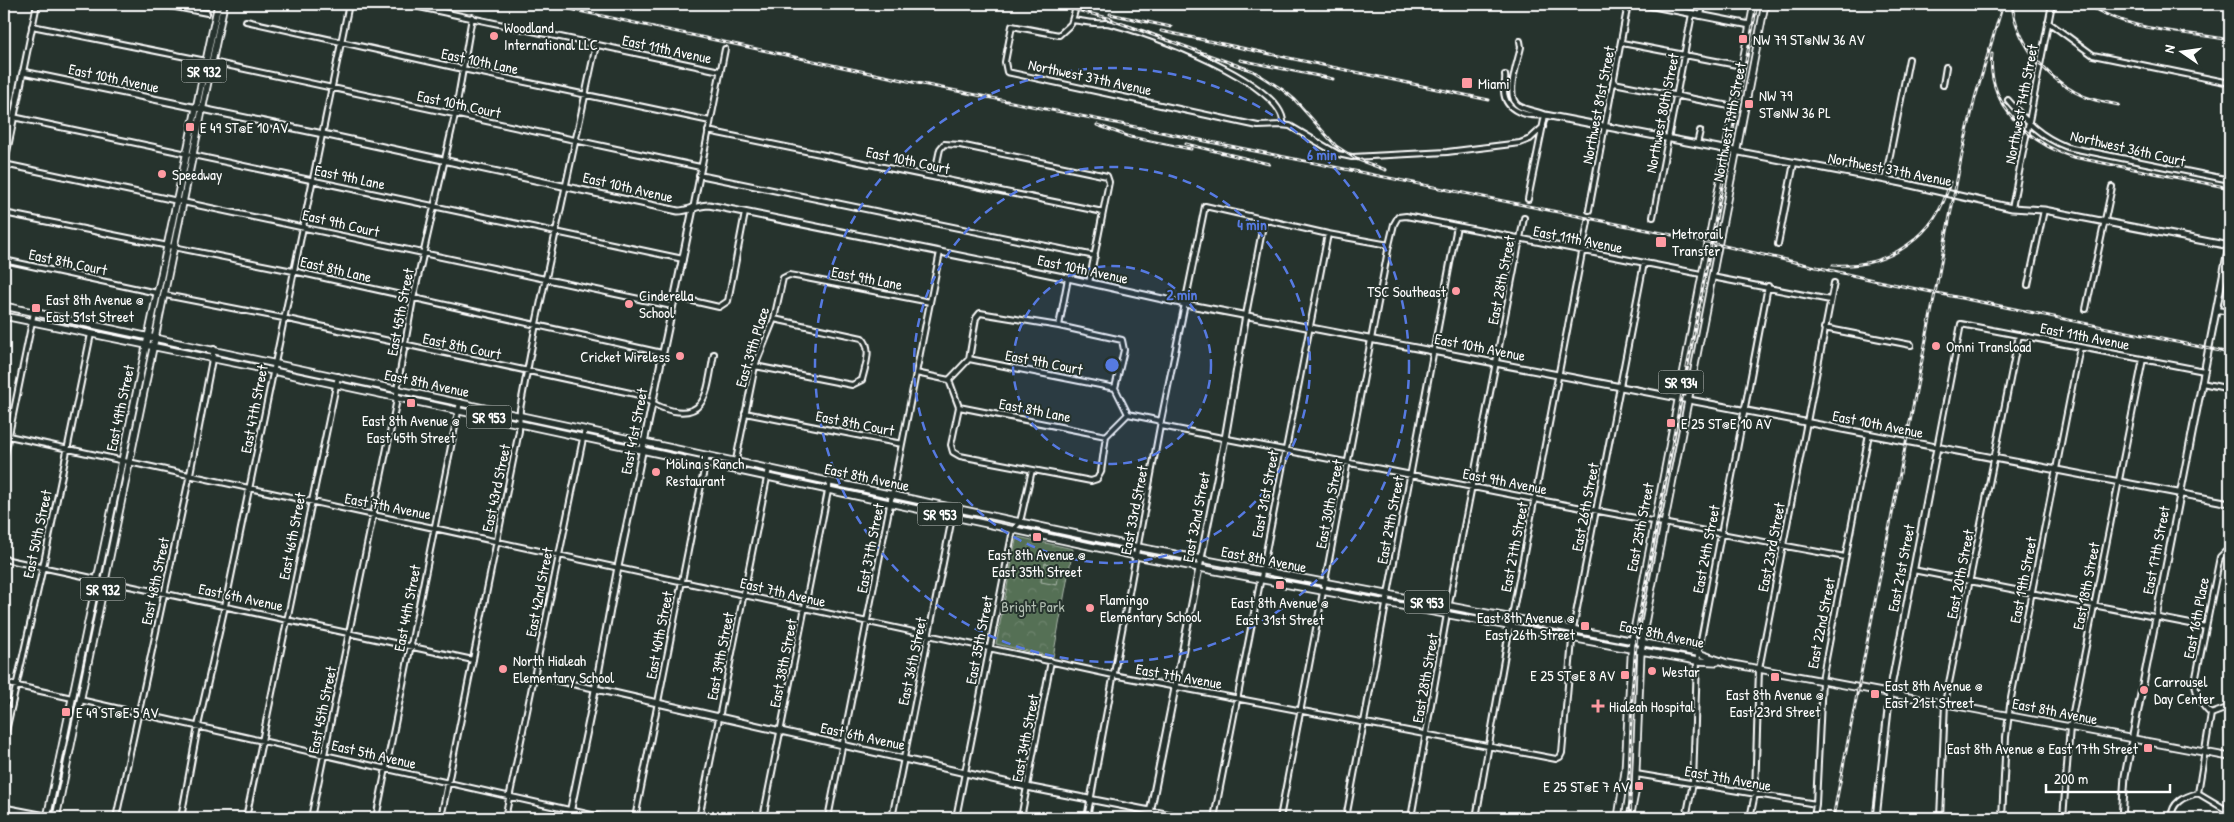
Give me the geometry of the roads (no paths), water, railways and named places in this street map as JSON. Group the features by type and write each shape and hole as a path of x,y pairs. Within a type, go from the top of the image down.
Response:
{"main road":[{"name":"East 49th Street","path":"47,817 98,578 165,295 203,110 218,4"},
{"name":"East 49th Street","path":"56,818 105,579 146,345 166,246 195,108 224,4"},
{"name":"Northwest 79th Street","path":"1707,242 1754,4"},
{"name":"Northwest 79th Street","path":"1712,277 1765,4"},
{"name":"East 25th Street","path":"1618,818 1625,772 1630,649 1707,242"},
{"name":"SR 934","path":"1630,818 1636,793 1642,643 1712,277"},
{"name":"East 8th Avenue","path":"4,306 214,349 1138,548 1574,629 1698,654 1727,663 2230,757"},
{"name":"East 8th Avenue","path":"4,316 336,384 1136,556 1641,651 1697,661 1727,663"},
{"path":"1692,322 1703,324"},
{"path":"80,700 76,693 82,665 81,660"},
{"path":"72,698 75,704 72,724 74,733"}],"street":[{"path":"4,164 37,4"},
{"path":"160,4 206,13"},
{"name":"East 47th Street","path":"181,818 198,726 250,487 283,318 349,4"},
{"name":"East 11th Avenue","path":"405,4 720,71"},
{"path":"1077,4 1073,20 1119,26 1155,38 1213,63 1268,95 1283,117 1284,125"},
{"name":"Northwest 81st Street","path":"1589,210 1628,4"},
{"path":"1643,4 1750,25"},
{"path":"1701,16 1703,4"},
{"name":"Northwest 74th Street","path":"2012,208 2030,126 2052,4"},
{"name":"Northwest 80th Street","path":"1653,217 1692,14"},
{"name":"East 45th Street","path":"311,818 350,635 396,398 413,299 455,115 472,17"},
{"name":"Northwest 37th Avenue","path":"1073,20 1069,28 1059,35 1012,26 1004,62 1006,72 1258,126 1284,125 1294,128 1338,154 1358,157 1448,152 1520,143 1532,138 1543,127"},
{"name":"East 10th Lane","path":"246,21 710,121"},
{"path":"2048,22 2093,55 2230,83"},
{"name":"East 10th Court","path":"32,26 209,61 700,167"},
{"name":"Northwest 37th Avenue","path":"1520,41 1521,47 1511,90 1512,98 1519,106 1545,115 1885,180 2012,208 2044,210 2230,244"},
{"path":"1622,42 1742,66"},
{"name":"East 43rd Street","path":"440,818 520,424 536,324 596,45"},
{"name":"East 41st Street","path":"569,818 596,689 618,567 644,450 652,402 725,50"},
{"path":"1885,180 1909,59"},
{"path":"1942,84 1946,67"},
{"name":"East 10th Avenue","path":"23,72 323,134 444,162 567,186 678,211 709,205 1068,278 1185,304 1435,350 1745,412 2230,502"},
{"name":"Northwest 37th Avenue","path":"1505,75 1504,93 1511,106 1522,113 1536,116 1545,115"},
{"path":"1614,84 1734,107"},
{"name":"Northwest 36th Court","path":"2008,100 2030,126 2049,140 2067,147 2230,180"},
{"path":"1528,199 1545,115"},
{"name":"East 9th Lane","path":"13,117 682,259"},
{"name":"East 10th Court","path":"708,131 1103,212"},
{"path":"1697,144 1700,131"},
{"path":"934,177 940,149 944,144 960,145 1107,176 1109,182 1089,283"},
{"path":"1778,244 1794,163"},
{"name":"East 9th Court","path":"4,164 176,199 672,306"},
{"path":"699,175 1095,256"},
{"path":"2086,310 2112,187"},
{"name":"East 33rd Street","path":"1087,818 1204,206 1264,220"},
{"path":"2028,285 2044,210"},
{"name":"East 8th Lane","path":"4,213 293,271 662,353"},
{"path":"674,296 719,307 728,301 746,213"},
{"name":"East 11th Avenue","path":"1394,224 1398,217 1406,216 1702,274"},
{"name":"East 28th Street","path":"1411,818 1449,606 1524,218"},
{"path":"1264,220 1328,234 1390,244"},
{"name":"East 32nd Street","path":"1148,818 1225,439 1264,220"},
{"name":"East 27th Street","path":"1476,818 1510,626 1588,222"},
{"name":"East 30th Street","path":"1280,818 1394,224"},
{"name":"East 29th Street","path":"1346,818 1457,226"},
{"name":"East 31st Street","path":"1214,818 1328,234"},
{"name":"East 17th Street","path":"2122,818 2125,776 2179,493 2230,244"},
{"name":"East 37th Street","path":"828,818 844,745 940,252"},
{"name":"East 8th Court","path":"4,260 157,293"},
{"name":"East 26th Street","path":"1560,757 1562,753 1572,638 1644,263"},
{"name":"East 39th Place","path":"734,470 756,366 774,319 783,278 789,275 801,277"},
{"name":"East 9th Lane","path":"801,277 930,302"},
{"path":"1712,277 1768,286 1830,300"},
{"path":"1059,326 1068,278"},
{"name":"East 23rd Street","path":"1750,818 1755,794 1759,669 1834,283"},
{"name":"East 24th Street","path":"1686,818 1693,783 1698,654 1768,286"},
{"name":"East 8th Court","path":"165,295 283,318 635,394 663,408 693,411 700,405 705,396 714,354"},
{"path":"2217,310 2230,312"},
{"path":"4,459 6,435 34,312"},
{"path":"980,314 1059,326 1122,340 1124,350 1115,388 1128,414 1106,436 1101,472 1097,479 1091,481 1032,470 960,456 953,452 951,445 959,407 949,380 969,359 976,318 980,314"},
{"path":"756,366 856,385 862,380 868,348 867,342 862,338 774,319"},
{"name":"East 11th Avenue","path":"1961,324 2204,371"},
{"name":"East 21st Street","path":"1877,816 1890,692 1961,324"},
{"path":"1824,328 1911,345"},
{"name":"East 50th Street","path":"4,740 91,333"},
{"name":"East 20th Street","path":"1940,818 1945,703 2018,335"},
{"name":"East 19th Street","path":"2002,818 2009,715 2031,593 2080,347"},
{"name":"East 48th Street","path":"116,818 190,474 214,349"},
{"name":"East 9th Court","path":"969,359 1115,388"},
{"name":"East 18th Street","path":"2063,818 2070,727 2117,481 2143,359"},
{"path":"916,373 949,380"},
{"name":"East 46th Street","path":"246,818 338,376"},
{"path":"2202,383 2230,389"},
{"name":"East 44th Street","path":"376,818 460,402"},
{"name":"East 8th Lane","path":"959,407 1106,436"},
{"name":"East 8th Court","path":"745,413 902,444"},
{"name":"East 9th Avenue","path":"1128,414 1161,424 1285,451 1845,556"},
{"name":"East 42nd Street","path":"506,818 558,554 585,429"},
{"name":"East 22nd Street","path":"1814,818 1822,680 1869,434"},
{"name":"East 7th Avenue","path":"6,435 618,567 805,610 929,634 1174,688 1238,698 1426,736 1556,759 1560,757"},
{"name":"East 40th Street","path":"635,818 707,455"},
{"name":"East 39th Street","path":"699,818 769,468"},
{"name":"East 35th Street","path":"956,818 1013,530 1020,522 1032,470"},
{"name":"East 38th Street","path":"763,818 830,482"},
{"name":"East 36th Street","path":"892,818 954,508"},
{"name":"East 16th Place","path":"2211,714 2200,701 2196,692 2195,682 2220,557 2225,552 2230,552"},
{"name":"East 6th Avenue","path":"4,559 105,579 212,605 225,606 350,635 473,660"},
{"path":"1913,570 2206,627"},
{"name":"East 34th Street","path":"1021,818 1052,661"},
{"name":"East 6th Avenue","path":"534,676 1027,786 1186,818"},
{"path":"4,684 72,698"},
{"name":"East 5th Avenue","path":"80,700 605,818"},
{"path":"2198,793 2211,714 2230,707"},
{"name":"East 7th Avenue","path":"1636,774 1816,804"},
{"path":"2198,793 2230,812 2229,818"},
{"path":"2171,818 2172,811 2180,800 2198,793"},
{"path":"4,808 56,818"},
{"path":"1877,816 1896,818"}],"railway":[{"path":"546,4 922,84 1707,242 1873,280 2230,353"},
{"path":"1053,4 1112,19"},
{"path":"1297,4 1314,7"},
{"path":"1631,818 1629,780 1632,692 1638,622 1757,4"},
{"path":"1833,818 1963,149 1975,98 2003,4"},
{"path":"2012,4 2019,31 2025,43 2052,76 2080,95 2119,105"},
{"path":"2087,4 2103,13 2138,25 2230,40"},
{"path":"1110,14 1171,27"},
{"path":"1106,18 1253,71 1295,100 1336,146 1356,159 1386,170"},
{"path":"1161,31 1489,100"},
{"path":"1992,54 1992,72 1996,89 2003,105 2026,131 2041,142 2073,157 2230,188"},
{"path":"1240,60 1333,79"},
{"path":"1097,125 1130,137 1191,149"},
{"path":"1186,144 1269,164"},
{"path":"1833,265 1853,265 1873,261 1891,255 1907,245 1922,233 1934,218 1950,182"}],"place":[{"name":"Woodland International LLC","path":"494,36"},
{"name":"NW 79 ST@NW 36 AV","path":"1743,39"},
{"name":"Miami","path":"1467,83"},
{"name":"NW 79 ST@NW 36 PL","path":"1749,104"},
{"name":"E 49 ST@E 10 AV","path":"190,127"},
{"name":"Speedway","path":"162,174"},
{"name":"Metrorail Transfer","path":"1661,242"},
{"name":"TSC Southeast","path":"1456,291"},
{"name":"Cinderella School","path":"629,304"},
{"name":"East 8th Avenue @ East 51st Street","path":"36,308"},
{"name":"Omni Transload","path":"1936,346"},
{"name":"Cricket Wireless","path":"680,356"},
{"name":"East 8th Avenue @ East 45th Street","path":"411,403"},
{"name":"E 25 ST@E 10 AV","path":"1671,423"},
{"name":"Molina's Ranch Restaurant","path":"656,472"},
{"name":"East 8th Avenue @ East 35th Street","path":"1037,537"},
{"name":"East 8th Avenue @ East 31st Street","path":"1280,585"},
{"name":"Flamingo Elementary School","path":"1090,608"},
{"name":"East 8th Avenue @ East 26th Street","path":"1585,626"},
{"name":"North Hialeah Elementary School","path":"503,669"},
{"name":"Westar","path":"1652,671"},
{"name":"E 25 ST@E 8 AV","path":"1625,675"},
{"name":"East 8th Avenue @ East 23rd Street","path":"1775,677"},
{"name":"Carrousel Day Center","path":"2144,690"},
{"name":"East 8th Avenue @ East 21st Street","path":"1875,694"},
{"name":"Hialeah Hospital","path":"1598,706"},
{"name":"E 49 ST@E 5 AV","path":"66,712"},
{"name":"East 8th Avenue @ East 17th Street","path":"2148,748"},
{"name":"E 25 ST@E 7 AV","path":"1639,786"}],"park label":[{"name":"Bright Park","path":"1033,606"}]}
